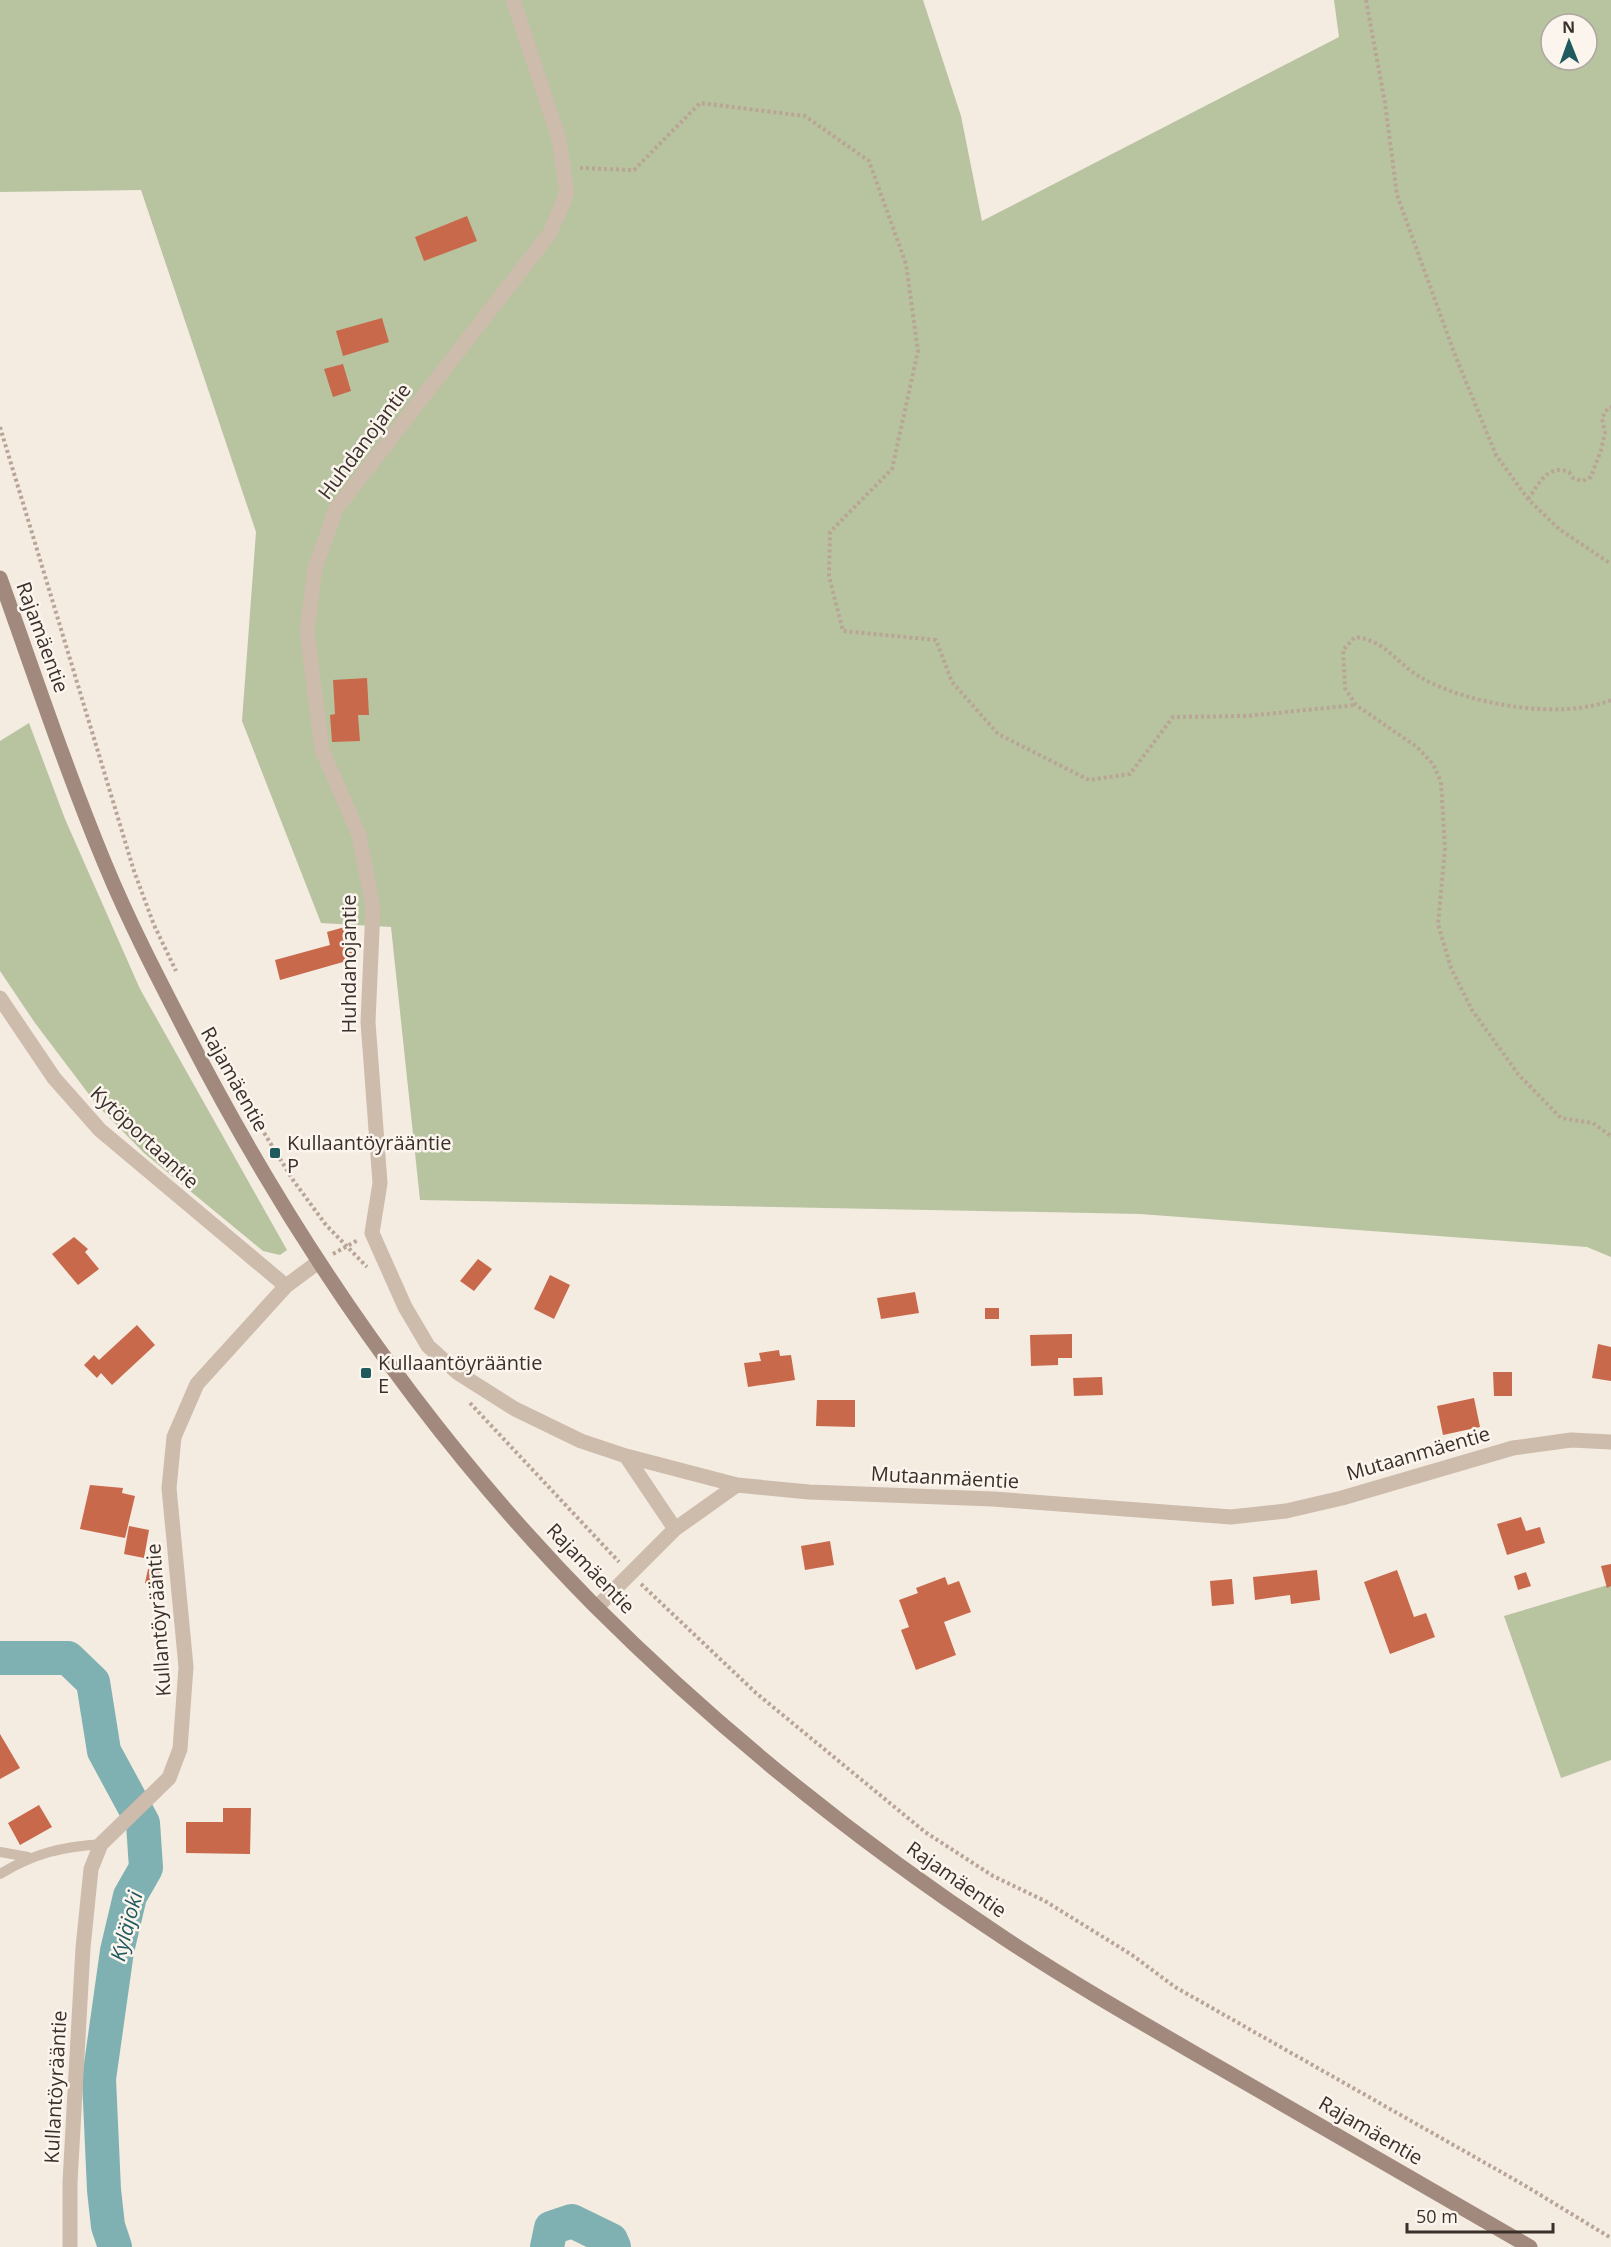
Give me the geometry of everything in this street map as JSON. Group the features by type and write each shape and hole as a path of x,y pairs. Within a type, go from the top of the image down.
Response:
{"main road":[{"name":"Rajamäentie","path":"0,578 106,866 146,952 221,1101 317,1263 440,1430 558,1567 597,1607 725,1727 798,1788 1003,1938 1106,2001 1530,2247"}],"street":[{"name":"Huhdanojantie","path":"372,1233 380,1183 368,1022 373,908 360,835 322,750 307,631 315,568 336,509 550,233 567,194 559,139 513,0"},
{"name":"Kytöportaantie","path":"0,998 54,1078 100,1130 286,1286"},
{"name":"Mutaanmäentie","path":"372,1233 395,1286 428,1346 458,1373 525,1413 581,1441 626,1456 738,1485 809,1492 993,1499 1231,1517 1286,1511 1342,1498 1513,1448 1571,1440 1611,1442"},
{"name":"Kullantöyrääntie","path":"69,2247 70,2182 83,1948 91,1869 101,1844 169,1778 180,1749 185,1706 184,1646 169,1488 174,1437 197,1384 286,1286 317,1263"},
{"path":"626,1456 675,1529"},
{"path":"597,1607 675,1529 738,1485"}],"lane":[{"path":"0,1874 28,1857 66,1846 101,1844"},
{"path":"0,1852 28,1857"}],"path":[{"path":"1366,0 1385,103 1397,195 1455,355 1496,455 1528,499 1559,529 1611,564"},
{"path":"563,167 634,170 700,103 805,116 869,162 906,264 918,351 892,470 830,532 830,576 843,631 936,640 952,682 998,734 1089,780 1130,774 1173,717 1246,716 1356,705"},
{"path":"1528,499 1550,471 1559,468 1582,481 1591,477 1605,433 1602,418 1611,407"},
{"path":"1611,700 1564,710 1489,700 1450,690 1422,678 1401,665 1385,648 1372,639 1356,637 1342,650 1345,688 1356,705 1417,747 1433,764 1441,782 1445,848 1438,924 1451,968 1472,1010 1518,1074 1561,1118 1593,1123 1611,1136"},
{"path":"317,1263 372,1233"}],"green space":[{"path":"0,0 923,0 961,116 982,221 1339,37 1334,0 1611,0 1611,1257 1587,1247 1140,1214 420,1200 391,927 321,923 242,721 256,532 141,190 0,192"},
{"path":"29,723 65,819 140,989 287,1250 280,1255 263,1251 144,1153 97,1105 35,1023 0,971 0,741"},
{"path":"1611,1584 1611,1760 1561,1778 1504,1616"}],"building":[{"path":"467,216 477,241 424,261 415,237"},
{"path":"382,318 389,342 343,356 336,331"},
{"path":"343,364 351,391 333,397 324,369"},
{"path":"367,678 369,715 358,715 360,741 332,742 330,715 335,714 333,680"},
{"path":"348,926 357,958 280,980 275,960 330,945 327,932"},
{"path":"74,1237 88,1249 85,1252 99,1269 78,1285 52,1254"},
{"path":"478,1259 492,1269 474,1291 460,1281"},
{"path":"550,1275 570,1285 554,1319 534,1309"},
{"path":"915,1292 919,1313 881,1319 877,1298"},
{"path":"985,1308 999,1308 999,1319 985,1319"},
{"path":"137,1325 155,1345 112,1385 101,1373 97,1378 84,1365 94,1355 99,1360"},
{"path":"1072,1334 1072,1358 1058,1358 1058,1365 1031,1366 1030,1335"},
{"path":"1598,1344 1611,1347 1611,1381 1592,1378"},
{"path":"779,1350 780,1356 791,1355 795,1380 748,1387 744,1363 761,1361 759,1353"},
{"path":"1493,1372 1512,1372 1512,1396 1494,1396"},
{"path":"1102,1377 1103,1395 1074,1396 1073,1378"},
{"path":"1474,1398 1480,1427 1443,1435 1437,1406"},
{"path":"817,1400 855,1400 855,1427 816,1426"},
{"path":"90,1485 123,1488 122,1493 135,1496 125,1538 80,1529"},
{"path":"1521,1517 1526,1531 1540,1527 1545,1543 1507,1555 1497,1524"},
{"path":"129,1526 149,1530 144,1558 124,1554"},
{"path":"830,1541 834,1565 805,1570 801,1546"},
{"path":"1611,1564 1611,1586 1607,1588 1601,1566"},
{"path":"148,1569 160,1572 157,1586 145,1583"},
{"path":"1317,1570 1320,1600 1291,1604 1290,1595 1255,1600 1253,1577"},
{"path":"1397,1570 1414,1617 1426,1613 1435,1637 1390,1654 1364,1582"},
{"path":"1526,1572 1531,1586 1518,1590 1514,1576"},
{"path":"945,1577 948,1585 959,1581 971,1612 944,1622 956,1655 916,1670 901,1630 909,1627 899,1600 918,1593 916,1588"},
{"path":"1232,1579 1234,1604 1212,1606 1210,1581"},
{"path":"0,1734 20,1768 0,1779"},
{"path":"39,1805 52,1827 20,1845 8,1823"},
{"path":"223,1808 251,1808 250,1854 186,1853 186,1822 223,1822"}],"waterway":[{"name":"Kyläjoki","path":"0,1658 68,1658 93,1682 104,1751 143,1823 146,1868 130,1896 117,1951 99,2079 104,2190 108,2226 115,2247"},
{"name":"Kyläjoki","path":"547,2247 551,2228 572,2221 611,2240 614,2247"}],"place":[{"name":"Kullaantöyrääntie P","path":"275,1153"},
{"name":"Kullaantöyrääntie E","path":"366,1373"}]}
